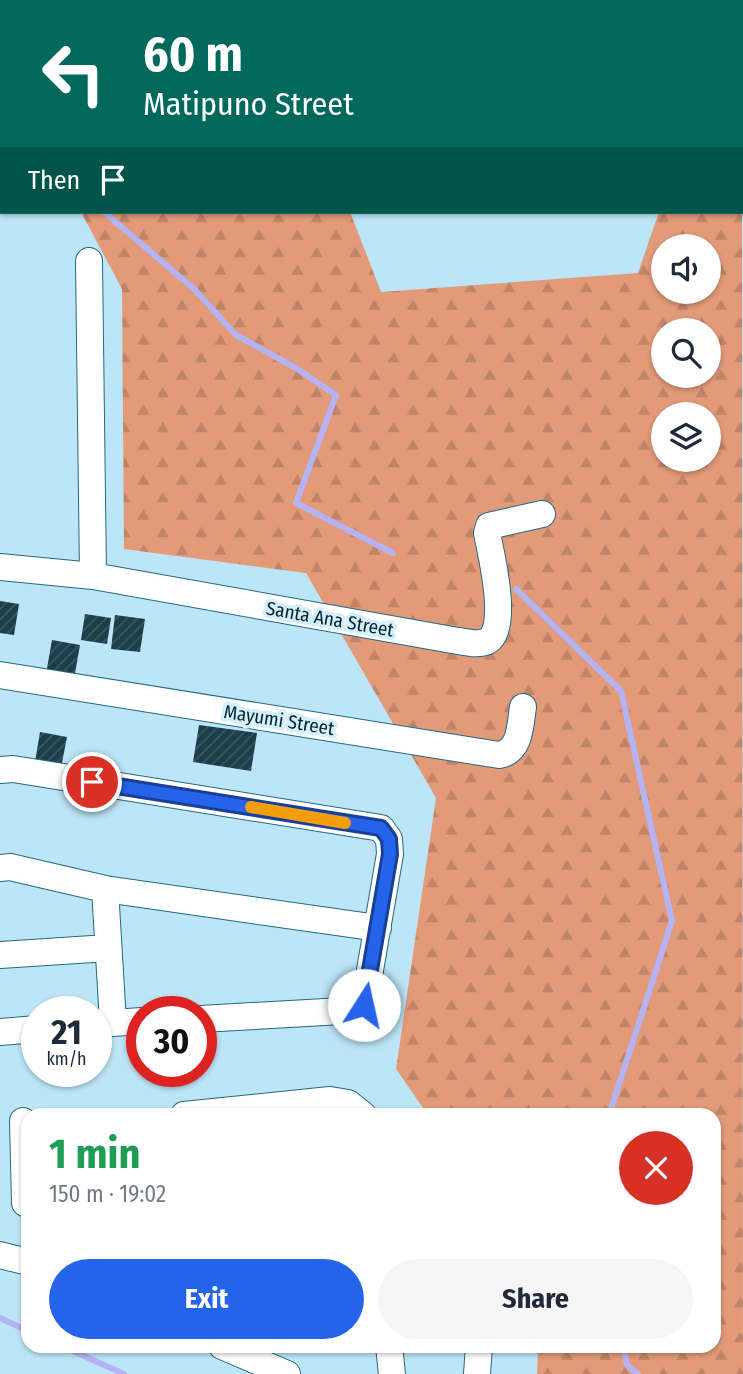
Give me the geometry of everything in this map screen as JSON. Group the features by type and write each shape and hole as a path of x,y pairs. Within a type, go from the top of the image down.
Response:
{"street":[{"path":"89,261 93,576"},
{"name":"Santa Ana Street","path":"0,567 93,576 458,641 486,642 494,636 499,622 487,533 489,526 542,514"},
{"name":"Mayumi Street","path":"0,675 499,755 508,753 514,747 523,707"},
{"path":"0,770 13,769 381,828 389,839 390,854 364,1005 360,1010 217,1018"},
{"path":"0,868 10,867 105,889 377,928"},
{"path":"105,889 108,948 106,996"},
{"path":"0,955 108,948"},
{"path":"0,1032 21,1030"},
{"path":"271,1108 330,1100 348,1103 354,1108"},
{"path":"17,1120 21,1162"},
{"path":"0,1255 21,1260"},
{"path":"238,1353 287,1374"},
{"path":"390,1353 391,1374"},
{"path":"477,1374 478,1353"}],"green space":[{"path":"82,214 351,214 381,292 638,273 651,235 651,304 721,304 721,234 651,234 658,214 742,214 743,1374 537,1374 538,1353 721,1353 721,1108 423,1108 396,1069 436,798 306,573 124,549 122,289"}],"building":[{"path":"0,601 19,604 14,635 0,633"},
{"path":"85,614 111,618 107,644 81,640"},
{"path":"115,615 145,619 140,652 111,649"},
{"path":"52,640 80,645 74,679 46,674"},
{"path":"199,725 257,733 251,771 193,762"},
{"path":"40,732 67,737 60,773 34,768"}],"waterway":[{"path":"106,214 194,289 236,335 296,368 336,395 296,503 393,553"},
{"path":"516,589 621,691 672,921 611,1108"},
{"path":"0,1318 21,1328"},
{"path":"78,1353 124,1374"},
{"path":"624,1353 627,1365 638,1374"}],"slow traffic":[{"path":"251,807 345,823"}],"route":[{"path":"92,782 381,828 389,839 390,854 364,1005"}]}
